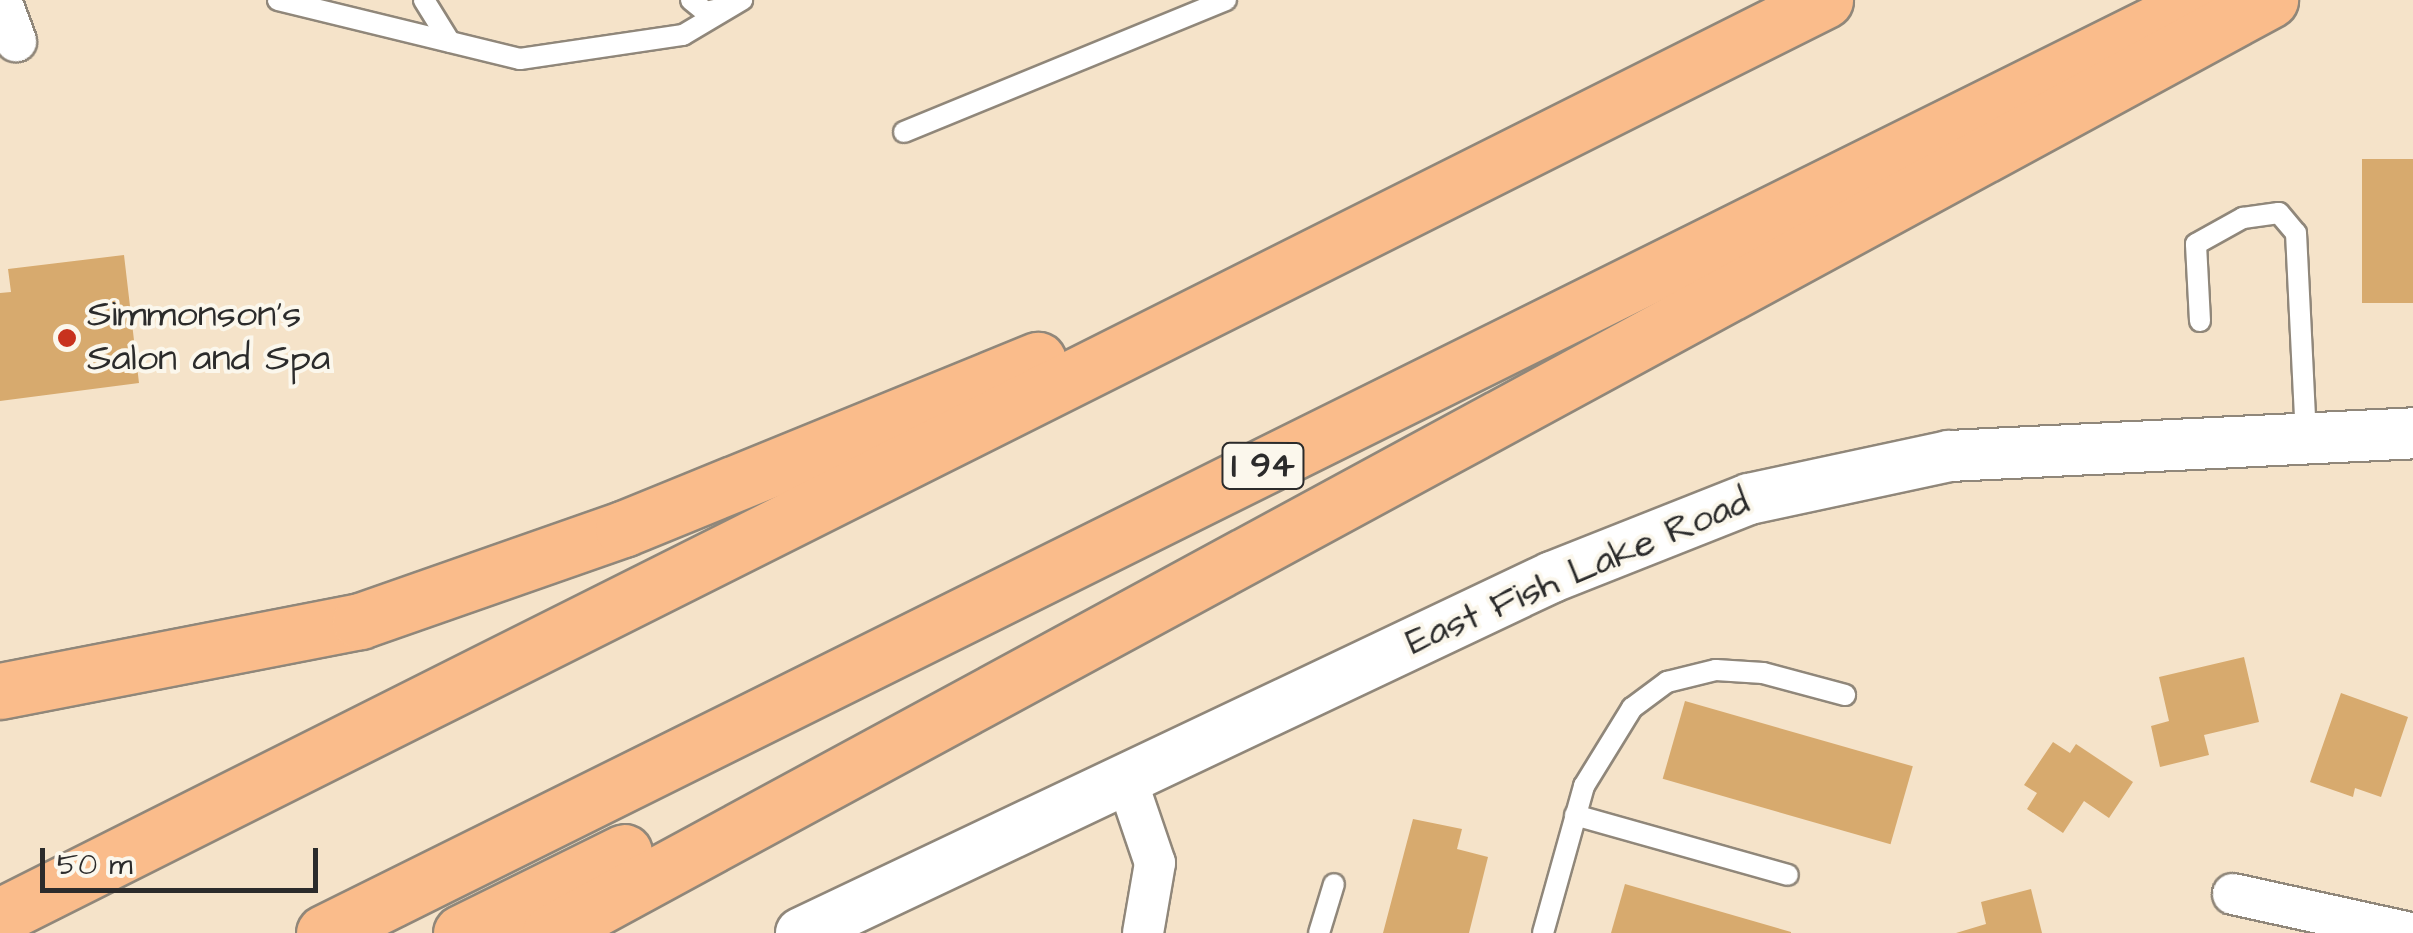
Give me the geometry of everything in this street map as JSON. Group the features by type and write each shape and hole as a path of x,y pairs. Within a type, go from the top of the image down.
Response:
{"highway":[{"path":"0,916 1825,0"},
{"name":"I 94","path":"324,933 2203,0"},
{"path":"550,933 2046,127 2270,0"},
{"path":"0,691 360,621 623,528 1389,218"},
{"path":"460,933 872,730 982,698"}],"street":[{"path":"1,0 8,43"},
{"name":"East Fish Lake Road","path":"801,933 1125,775 1632,542 1812,481 1966,455 2413,433"},
{"path":"1125,775 1155,863 1143,933"},
{"path":"2233,894 2411,933"}],"lane":[{"path":"278,0 506,59 537,58 683,35 740,2"},
{"path":"424,0 450,42"},
{"path":"690,0 706,12 740,2"},
{"path":"904,132 1226,0"},
{"path":"2200,321 2196,244 2242,218 2278,213 2296,233 2306,437"},
{"path":"1542,933 1584,786 1632,708 1666,682 1716,670 1763,673 1845,695"},
{"path":"1575,816 1788,875"},
{"path":"1319,933 1334,884"}],"building":[{"path":"2362,159 2413,159 2413,303 2362,303"},
{"name":"Simmonson's Salon and Spa","path":"124,255 139,383 0,401 0,293 11,292 8,269"},
{"path":"2244,657 2259,722 2204,735 2209,755 2160,767 2151,726 2169,721 2159,677"},
{"path":"2341,693 2408,717 2381,797 2355,788 2353,797 2310,782"},
{"path":"1685,701 1913,766 1890,844 1663,779"},
{"path":"2053,742 2070,753 2076,744 2133,782 2109,818 2084,801 2063,833 2027,809 2037,793 2024,785"},
{"path":"1413,819 1462,829 1457,849 1488,857 1469,933 1383,933"},
{"path":"1625,884 1791,932 1791,933 1611,933"},
{"path":"2031,889 2042,933 1956,933 1986,924 1981,902"}],"place":[{"name":"Simmonson's Salon and Spa","path":"67,338"}]}
